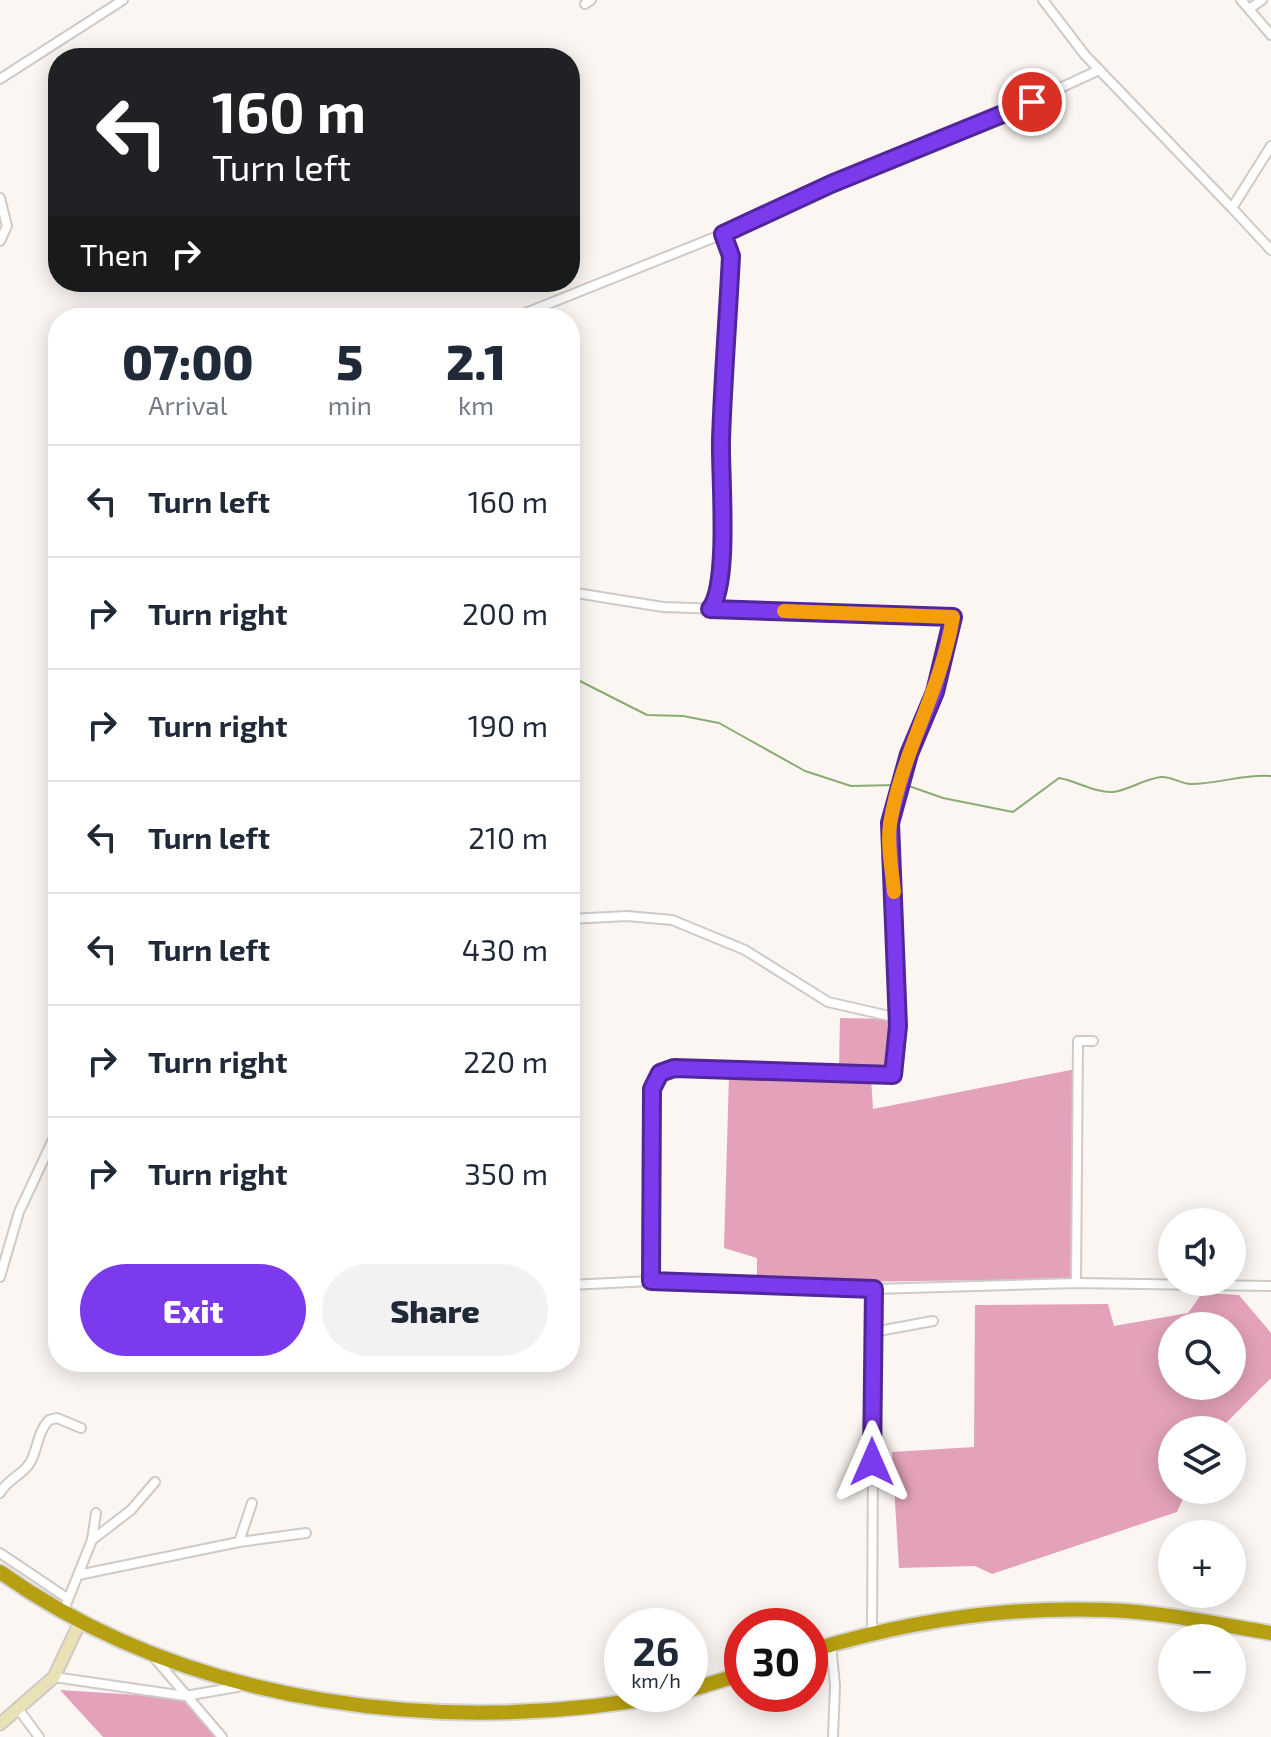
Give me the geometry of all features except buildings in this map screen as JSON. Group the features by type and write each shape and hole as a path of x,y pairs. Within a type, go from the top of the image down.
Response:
{"highway":[{"path":"0,1572 65,1605 80,1622 149,1652 237,1687 321,1707 438,1721 577,1715 604,1709"},
{"path":"828,1645 872,1632 974,1614 1107,1610 1271,1633"}],"street":[{"path":"48,48 123,0"},
{"path":"1043,0 1099,70 1271,250"},
{"path":"1241,0 1271,35"},
{"path":"1249,9 1262,0"},
{"path":"0,79 48,48"},
{"path":"580,291 723,234 831,184 1006,113 1099,70"},
{"path":"1232,208 1269,154"},
{"path":"0,198 7,226 0,241"},
{"path":"710,609 718,595 722,525 721,439 731,256 723,234"},
{"path":"538,308 578,292"},
{"path":"580,594 631,603 710,609 953,617 935,692 909,754 890,823 898,1018 893,1075 674,1068 660,1073 652,1089 651,1281"},
{"path":"580,918 614,916 672,920 745,950 828,1002 898,1018"},
{"path":"1076,1283 1078,1041 1093,1041"},
{"path":"0,1277 19,1212 48,1150"},
{"path":"580,1285 651,1281 874,1289 1076,1283 1271,1286"},
{"path":"872,1632 874,1289"},
{"path":"873,1332 933,1321"},
{"path":"0,1493 9,1480 30,1465 42,1430 49,1420 57,1418 81,1428"},
{"path":"92,1540 131,1510 155,1482"},
{"path":"239,1542 252,1503"},
{"path":"0,1553 65,1605 92,1540 96,1513"},
{"path":"78,1575 239,1542 306,1533"},
{"path":"0,1724 54,1677 80,1622"},
{"path":"831,1644 835,1686 833,1737"},
{"path":"149,1652 222,1737"},
{"path":"54,1677 187,1696 237,1687"},
{"path":"19,1710 39,1737"}],"shaded area":[{"path":"840,1018 892,1019 891,1070 839,1068"},
{"path":"1076,1069 1070,1279 757,1283 757,1258 724,1248 729,1075 871,1077 873,1109"},
{"path":"1200,1296 1240,1296 1271,1333 1271,1378 1233,1416 1158,1416 1158,1504 1181,1504 1177,1512 992,1574 975,1566 899,1568 892,1452 974,1447 975,1305 1108,1304 1114,1326 1158,1318 1158,1400 1246,1400 1246,1312 1189,1312"},
{"path":"60,1690 185,1698 217,1737 103,1737"}],"waterway":[{"path":"580,681 647,715 683,716 719,723 805,771 851,786 896,785"},
{"path":"906,785 943,798 1013,812 1059,778 1113,792 1161,777 1191,784 1271,776"}],"slow traffic":[{"path":"784,611 953,617 935,692 909,754 890,823 894,892"}],"route":[{"path":"872,1462 874,1289 651,1281 652,1089 660,1073 674,1068 893,1075 898,1026 890,823 909,754 935,692 953,617 710,609 718,595 722,525 721,439 731,256 723,234 831,184 1032,102"}]}
